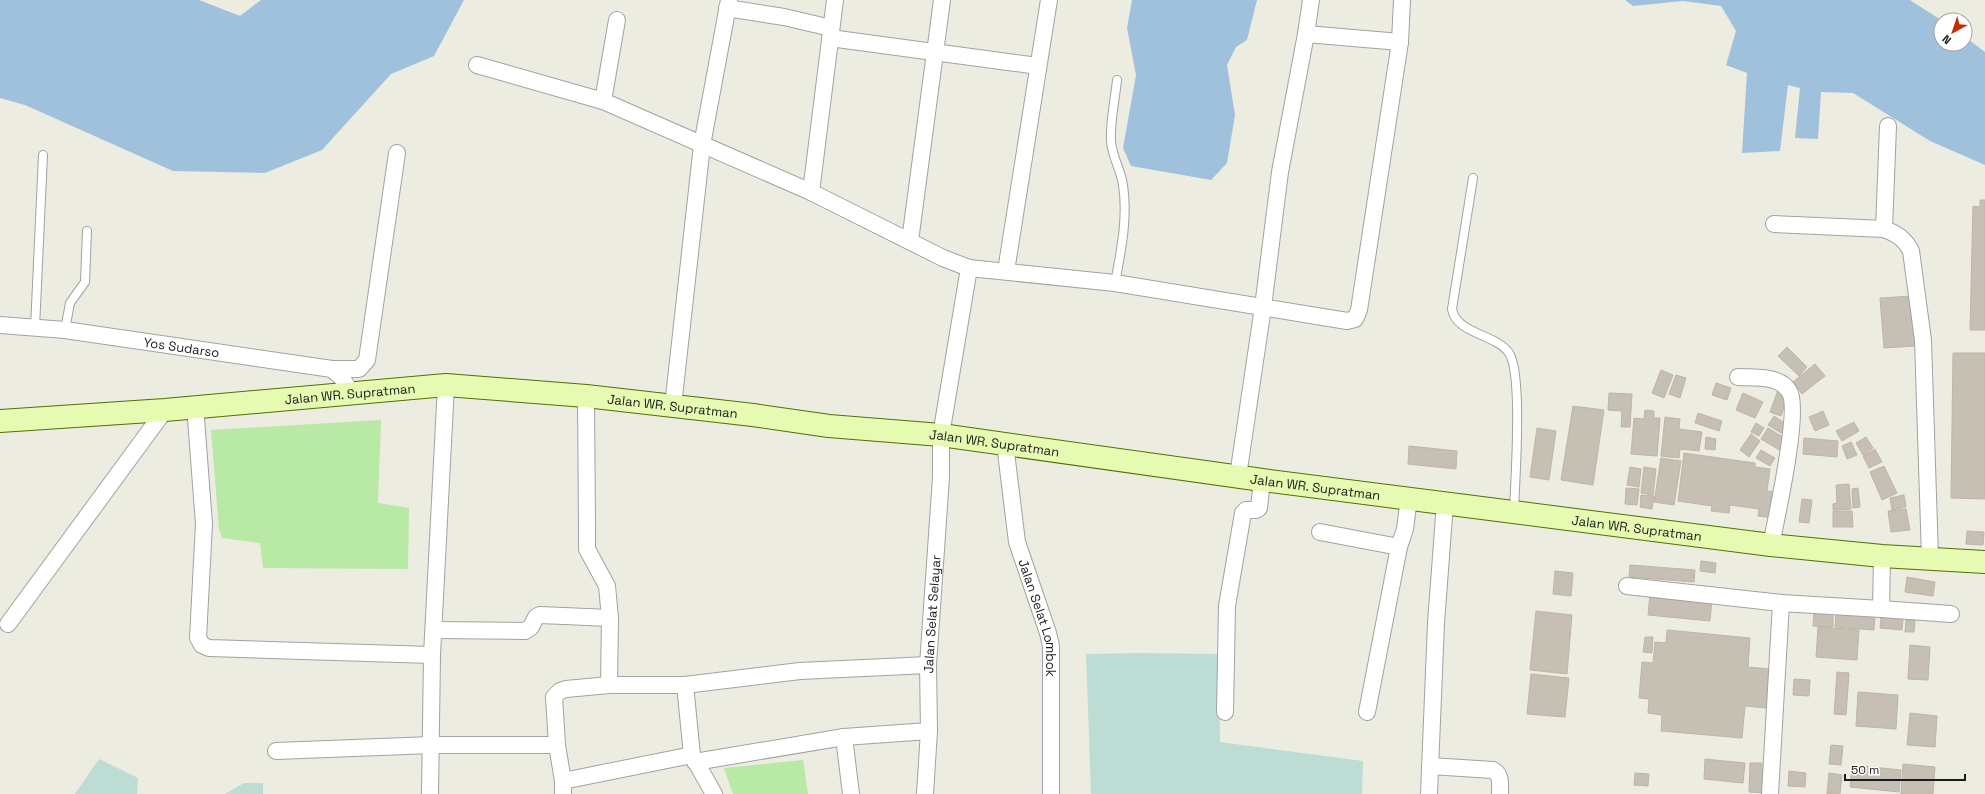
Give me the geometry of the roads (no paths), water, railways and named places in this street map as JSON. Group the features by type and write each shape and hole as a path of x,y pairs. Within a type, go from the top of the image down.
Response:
{"street":[{"path":"811,192 835,0"},
{"path":"910,241 942,0"},
{"path":"1006,271 1049,0"},
{"path":"1238,476 1263,308 1280,172 1311,0"},
{"path":"477,66 603,101 702,146 811,192 943,258 968,268 1115,283 1263,308 1353,320 1358,314 1376,209 1400,42 1402,0"},
{"path":"673,406 702,146 728,4 784,18 831,33 934,52 1038,66"},
{"path":"603,101 617,20"},
{"path":"1306,34 1400,42"},
{"path":"1884,229 1888,126"},
{"name":"Yos Sudarso","path":"0,324 65,330 332,369 355,370 362,367 367,360 398,153"},
{"path":"1774,224 1884,229 1897,234 1908,245 1914,267 1923,340 1930,558"},
{"name":"Jalan Selat Selayar","path":"925,794 929,732 928,665 941,476 941,441 968,268"},
{"path":"332,369 341,377 352,393"},
{"path":"1738,377 1776,380 1789,391 1792,397 1792,420 1771,545"},
{"path":"430,794 432,745 432,655 446,385"},
{"name":"Jalan WR. Supratman","path":"0,421 164,410 195,406 446,385 586,396 941,441 1005,444 1238,476 1260,495 1409,505 1445,516 1514,512 1771,545 1882,556 1985,562"},
{"path":"586,396 586,544 591,560 606,583 610,618 609,685"},
{"path":"195,406 204,524 198,638 202,645 210,648 432,655"},
{"path":"8,624 164,410"},
{"name":"Jalan Selat Lombok","path":"1005,444 1017,542 1046,626 1051,646 1051,794"},
{"path":"1225,712 1228,606 1242,517 1245,511 1256,510 1260,495"},
{"path":"1367,712 1399,547 1405,529 1409,505"},
{"path":"1429,794 1436,623 1445,516"},
{"path":"1320,532 1399,547"},
{"path":"1881,609 1882,556"},
{"path":"1627,586 1781,603 1951,614"},
{"path":"1770,794 1781,603"},
{"path":"434,630 525,631 531,627 536,617 540,615 610,618"},
{"path":"928,665 800,671 685,685 609,685 566,689 560,691 554,697 557,745 563,788 693,758 844,737 929,732"},
{"path":"685,685 693,758 714,794"},
{"path":"844,737 851,794"},
{"path":"276,751 432,745 557,745"},
{"path":"1430,766 1493,770 1497,772 1500,778 1500,794"}],"lane":[{"path":"1115,283 1122,246 1124,211 1123,183 1113,154 1111,142 1117,80"},
{"path":"35,328 43,155"},
{"path":"1473,178 1452,309 1456,317 1462,323 1498,344 1506,350 1512,359 1517,419 1514,512"},
{"path":"65,330 70,303 85,282 87,231"}]}
